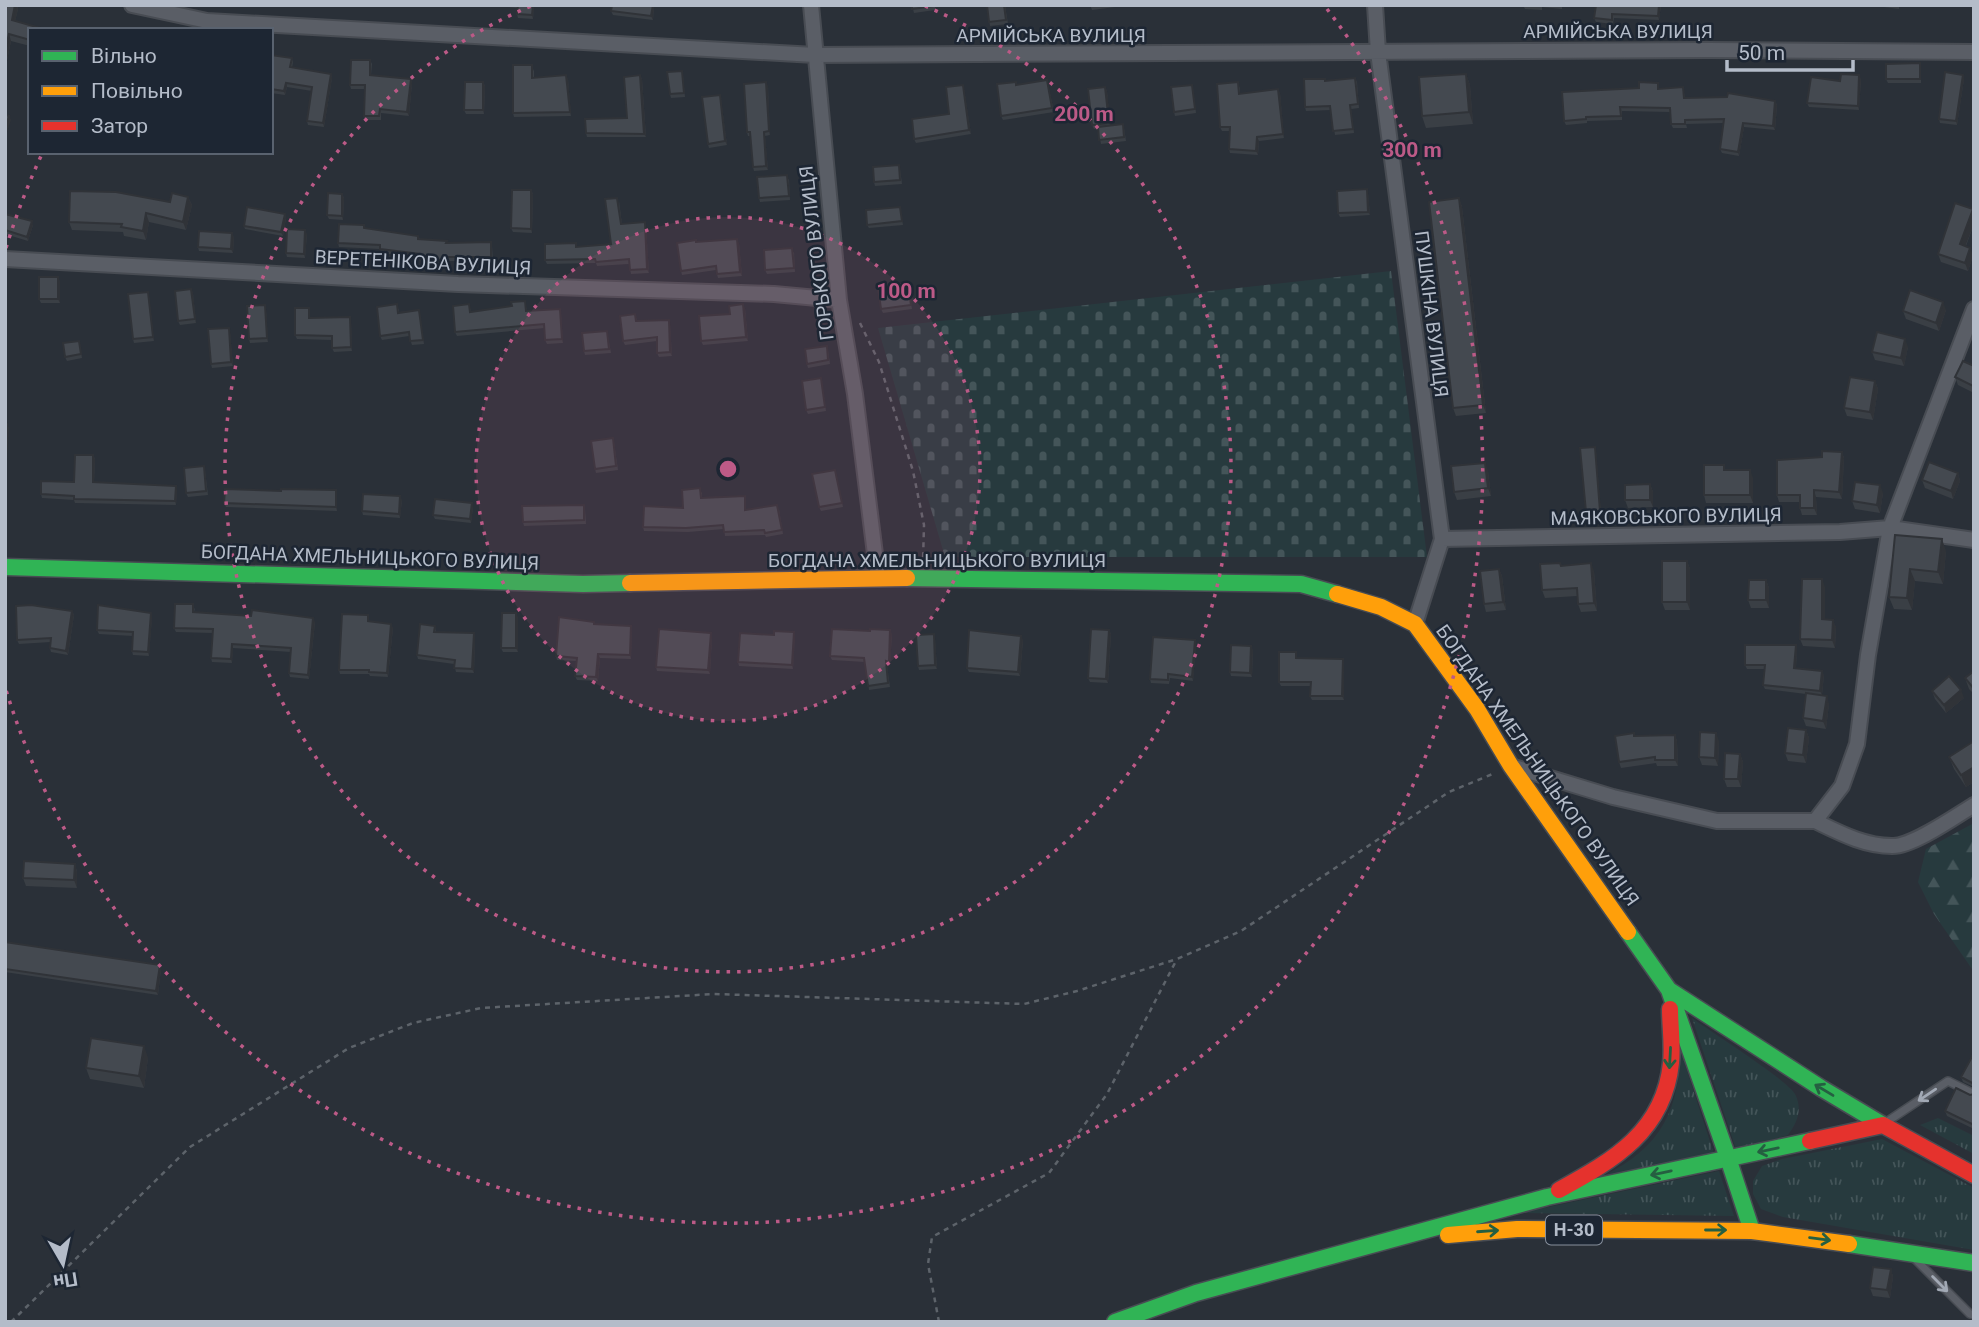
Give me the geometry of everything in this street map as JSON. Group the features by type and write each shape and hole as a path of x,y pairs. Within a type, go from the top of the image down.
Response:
{"street":[{"name":"АРМІЙСЬКА ВУЛИЦЯ","path":"132,5 207,21 815,55 1708,50 1974,52"},
{"name":"ГОРЬКОГО ВУЛИЦЯ","path":"811,5 839,300 855,394 878,578"},
{"name":"ПУШКІНА ВУЛИЦЯ","path":"1375,5 1378,52 1442,539 1415,624"},
{"name":"ВЕРЕТЕНІКОВА ВУЛИЦЯ","path":"5,259 458,284 774,294 839,300"},
{"path":"1815,821 1842,786 1857,744 1868,655 1890,528 1974,309"},
{"name":"МАЯКОВСЬКОГО ВУЛИЦЯ","path":"1442,539 1827,532 1890,528 1974,540"},
{"name":"БОГДАНА ХМЕЛЬНИЦЬКОГО ВУЛИЦЯ","path":"5,567 583,584 878,578 1301,584 1381,607 1415,624 1477,709 1511,766 1669,990"},
{"path":"1511,766 1614,797 1717,821 1815,821 1857,841 1894,847 1925,834 1974,805"},
{"path":"1669,990 1821,1088 1974,1175"},
{"path":"1669,990 1752,1231"},
{"path":"1547,1197 1609,1163 1635,1142 1655,1116 1665,1091 1671,1063 1669,990"},
{"name":"Н-30","path":"1115,1322 1196,1293 1547,1197 1883,1125"},
{"name":"Н-30","path":"1396,1238 1517,1229 1752,1231 1908,1251 1974,1263"}],"lane":[{"path":"1883,1125 1948,1081 1974,1094"},
{"path":"1908,1251 1974,1315"}],"path":[{"path":"839,300 864,328 900,423 924,525 923,578"},
{"path":"11,1322 190,1147 349,1048 412,1023 481,1008 715,994 1024,1004 1077,991 1177,959 1241,931 1449,792 1511,766"},
{"path":"939,1322 928,1264 932,1237 1049,1173 1107,1094 1177,959"}],"green space":[{"path":"1391,271 1427,557 945,557 878,328"},
{"path":"1974,823 1974,972 1934,914 1918,882 1926,849"},
{"path":"1692,1018 1763,1067 1795,1094 1799,1105 1798,1116 1788,1135 1736,1149"},
{"path":"1679,1046 1714,1154 1593,1180 1633,1158 1661,1129 1676,1092"},
{"path":"1938,1118 1974,1136 1974,1154 1920,1125"},
{"path":"1882,1139 1974,1188 1974,1250 1783,1217 1761,1209 1753,1194 1753,1181 1762,1166 1782,1159"},
{"path":"1719,1171 1734,1216 1520,1213"}],"building":[{"path":"5,5 15,5 12,20 40,28 28,28 28,39 9,34 5,51"},
{"path":"518,5 533,5 532,15 517,14"},
{"path":"612,5 653,5 651,16 611,11"},
{"path":"912,5 934,5 934,6 912,9"},
{"path":"987,5 1004,5 1006,20 989,22"},
{"path":"1596,5 1659,5 1658,16 1612,14 1612,20 1594,18"},
{"path":"273,55 292,58 290,67 331,74 323,123 307,121 312,87 286,83 284,91 273,89"},
{"path":"351,60 370,60 370,75 411,79 407,112 380,109 379,116 364,116 365,85 350,85"},
{"path":"1920,63 1920,79 1886,79 1886,64"},
{"path":"513,65 532,65 532,78 566,75 570,112 513,113"},
{"path":"682,71 684,93 670,94 667,72"},
{"path":"1945,72 1963,75 1956,121 1939,119"},
{"path":"1466,74 1469,112 1422,116 1419,77"},
{"path":"1841,74 1859,75 1858,106 1807,103 1811,77 1840,81"},
{"path":"640,75 644,134 586,133 585,119 627,118 624,77"},
{"path":"1355,78 1358,104 1350,105 1353,129 1333,131 1330,106 1305,107 1304,79 1325,81"},
{"path":"1047,80 1052,108 1001,116 997,84 1016,82 1016,85"},
{"path":"465,82 483,82 483,110 464,110"},
{"path":"766,82 769,131 764,132 766,166 753,167 750,132 747,132 744,84"},
{"path":"1238,82 1239,94 1278,89 1283,134 1257,137 1256,151 1229,149 1230,127 1220,127 1217,84"},
{"path":"1639,82 1658,83 1658,89 1683,87 1684,98 1727,97 1728,93 1775,101 1773,126 1743,123 1738,152 1720,149 1724,119 1685,120 1685,124 1671,124 1670,108 1620,107 1621,116 1564,121 1562,92 1639,88"},
{"path":"963,85 969,130 914,139 912,119 949,114 946,87"},
{"path":"1192,85 1195,109 1174,112 1171,87"},
{"path":"1105,87 1109,123 1092,125 1088,89"},
{"path":"720,95 725,141 708,144 702,97"},
{"path":"1123,124 1124,137 1099,140 1098,127"},
{"path":"899,165 900,180 874,182 873,167"},
{"path":"787,175 789,196 759,198 757,177"},
{"path":"1367,189 1368,212 1338,213 1337,191"},
{"path":"512,190 531,190 531,229 511,228"},
{"path":"70,191 116,192 170,202 172,193 188,197 183,222 146,213 143,231 121,227 122,224 69,222"},
{"path":"328,193 342,194 342,216 327,215"},
{"path":"617,198 621,224 645,222 647,269 630,270 629,259 596,262 595,259 545,260 545,244 576,243 576,247 611,244 605,199"},
{"path":"1459,198 1483,405 1453,408 1429,202"},
{"path":"1955,203 1973,209 1960,244 1970,248 1965,263 1938,254"},
{"path":"247,207 285,214 281,232 244,226"},
{"path":"900,207 902,221 867,225 866,210"},
{"path":"5,214 32,221 27,237 5,230"},
{"path":"339,224 364,225 364,228 418,236 418,239 447,241 446,243 491,242 491,257 420,259 420,254 380,249 380,245 338,243"},
{"path":"287,229 305,230 304,254 286,253"},
{"path":"199,231 232,233 231,249 198,247"},
{"path":"737,239 740,272 717,274 716,266 681,271 677,243"},
{"path":"792,248 794,268 765,270 764,250"},
{"path":"39,277 58,277 58,299 39,299"},
{"path":"908,284 911,305 881,309 878,288"},
{"path":"191,289 195,319 178,321 175,291"},
{"path":"1910,290 1943,302 1936,323 1903,311"},
{"path":"148,292 153,337 133,339 128,294"},
{"path":"525,301 526,311 560,309 562,339 545,340 544,324 455,332 453,306 469,304 470,312 512,306 511,302"},
{"path":"397,304 398,313 419,310 423,340 410,341 409,332 380,336 377,307"},
{"path":"743,304 746,337 701,341 699,316 730,314 729,306"},
{"path":"265,305 267,338 249,339 247,306"},
{"path":"295,308 309,308 309,318 350,317 351,347 332,348 332,336 295,335"},
{"path":"635,314 636,321 669,320 670,352 657,353 657,337 623,341 620,316"},
{"path":"229,328 231,362 211,364 208,329"},
{"path":"607,331 609,349 584,351 582,333"},
{"path":"1877,332 1905,339 1901,358 1872,352"},
{"path":"79,341 81,354 65,357 63,343"},
{"path":"827,346 828,360 807,364 805,349"},
{"path":"1963,361 1974,366 1973,386 1955,377"},
{"path":"1850,377 1875,381 1870,412 1844,408"},
{"path":"821,378 825,407 806,410 802,381"},
{"path":"5,423 7,424 5,454"},
{"path":"613,438 616,466 595,469 591,441"},
{"path":"1595,447 1600,511 1586,512 1580,448"},
{"path":"1822,451 1842,452 1839,492 1814,490 1814,508 1800,508 1800,495 1777,495 1777,460 1822,457"},
{"path":"75,455 93,455 93,482 176,486 175,501 74,499 74,496 41,494 41,481 74,482"},
{"path":"1929,462 1958,473 1951,491 1922,480"},
{"path":"1485,463 1488,488 1454,492 1451,466"},
{"path":"1704,465 1724,465 1724,470 1750,470 1750,495 1704,495"},
{"path":"204,466 206,491 186,493 184,468"},
{"path":"835,470 842,503 819,507 812,474"},
{"path":"1855,482 1880,485 1877,505 1852,501"},
{"path":"1650,484 1650,500 1625,500 1625,485"},
{"path":"700,488 701,498 745,496 745,510 777,505 782,530 765,533 764,530 724,532 723,525 643,527 644,506 683,508 682,490"},
{"path":"225,489 336,490 336,507 224,503"},
{"path":"363,494 400,496 399,514 362,511"},
{"path":"435,499 472,503 470,519 433,515"},
{"path":"584,505 584,520 523,522 522,506"},
{"path":"1895,535 1942,539 1938,572 1910,569 1907,598 1889,597"},
{"path":"1662,561 1687,561 1687,602 1662,602"},
{"path":"1560,563 1561,566 1591,563 1594,603 1578,604 1577,588 1542,590 1540,564"},
{"path":"1499,569 1503,602 1484,604 1480,571"},
{"path":"1802,579 1822,579 1822,619 1833,620 1832,640 1800,639"},
{"path":"1749,580 1766,580 1766,600 1748,600"},
{"path":"175,604 193,604 193,612 251,616 252,610 313,618 308,675 289,673 291,648 232,644 231,659 211,658 213,629 174,628"},
{"path":"31,605 72,611 66,651 50,648 51,638 17,640 16,606"},
{"path":"98,605 151,613 148,652 132,651 133,632 97,630"},
{"path":"502,613 516,613 516,648 501,648"},
{"path":"342,614 368,615 368,621 391,624 387,673 339,670"},
{"path":"559,617 594,624 631,626 630,655 598,654 596,677 575,676 577,658 556,656"},
{"path":"420,624 435,626 434,632 474,633 472,669 454,668 455,660 417,655"},
{"path":"659,629 711,633 708,670 656,667"},
{"path":"832,629 890,630 889,662 886,661 888,683 868,686 864,658 830,656"},
{"path":"1091,629 1109,630 1106,679 1088,678"},
{"path":"969,630 1021,636 1018,672 967,668"},
{"path":"774,631 794,632 792,665 738,662 740,633 774,635"},
{"path":"934,634 935,665 918,666 916,635"},
{"path":"1153,637 1195,640 1192,677 1168,674 1168,680 1150,679"},
{"path":"1231,645 1251,646 1250,673 1230,672"},
{"path":"1745,645 1796,645 1794,668 1822,671 1820,691 1763,685 1765,665 1745,665"},
{"path":"1279,652 1296,652 1296,658 1343,659 1342,696 1310,696 1311,682 1279,682"},
{"path":"1974,671 1974,689 1965,678"},
{"path":"1949,676 1961,690 1944,705 1932,691"},
{"path":"1806,693 1827,696 1823,721 1803,718"},
{"path":"1788,728 1806,730 1803,755 1785,753"},
{"path":"1700,732 1716,733 1715,758 1699,757"},
{"path":"1634,733 1634,736 1675,735 1675,760 1655,760 1655,757 1619,762 1615,736"},
{"path":"1974,741 1974,767 1961,775 1949,757"},
{"path":"1725,753 1740,754 1738,779 1724,779"},
{"path":"24,861 75,864 74,880 23,878"},
{"path":"5,942 160,965 156,991 5,969"},
{"path":"91,1038 144,1046 139,1076 86,1068"},
{"path":"1974,1053 1974,1084 1961,1077"},
{"path":"1956,1088 1970,1095 1974,1094 1974,1125 1945,1111"},
{"path":"1873,1267 1891,1269 1887,1290 1870,1288"}],"traffic: fast":[{"path":"5,567 583,584 630,583"},
{"path":"907,578 1301,584 1337,594"},
{"path":"1628,932 1669,990 1728,1158"},
{"path":"1669,990 1883,1125"},
{"path":"1115,1322 1196,1293 1547,1197 1810,1141"},
{"path":"1728,1158 1752,1231"},
{"path":"1849,1244 1974,1263"}],"traffic: slow":[{"path":"630,583 907,578"},
{"path":"1337,594 1381,607 1415,624 1477,709 1511,766 1628,932"},
{"path":"1448,1235 1517,1229 1752,1231 1849,1244"}],"traffic: jam":[{"path":"1559,1190 1617,1155 1647,1125 1666,1087 1671,1063 1670,1009"},
{"path":"1810,1141 1883,1125 1974,1175"}]}
